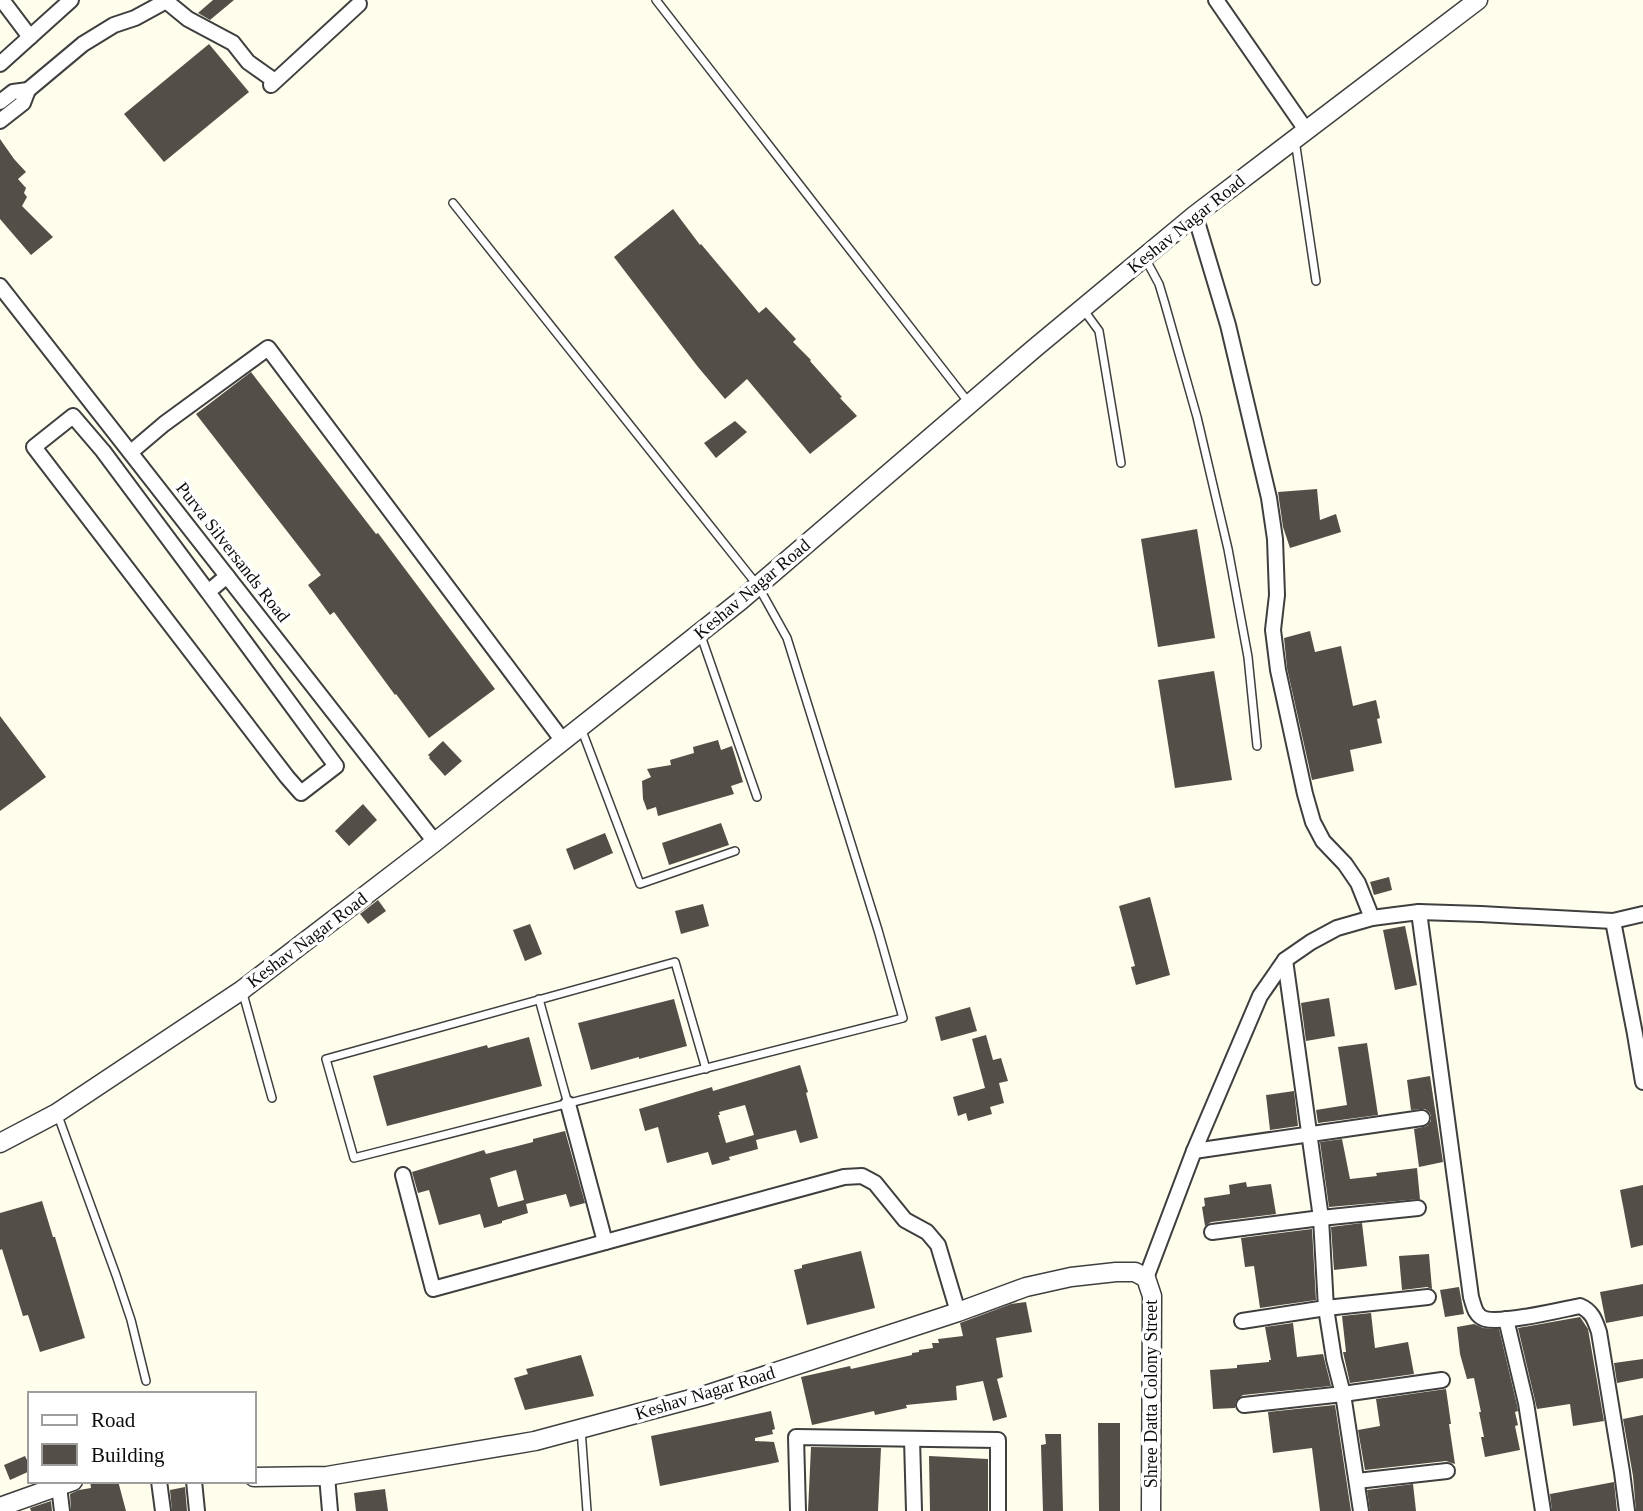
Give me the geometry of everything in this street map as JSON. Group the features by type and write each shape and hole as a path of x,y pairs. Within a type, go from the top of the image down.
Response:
{"street":[{"path":"2,0 30,37"},
{"path":"0,62 71,0"},
{"name":"Keshav Nagar Road","path":"2,1138 57,1113 242,990 435,842 758,586 1195,215 1478,0"},
{"path":"0,121 23,103 28,90 83,44 114,25 135,18 166,1 188,19 233,43 248,62 272,79 271,85 359,4"},
{"path":"1218,1 1300,135"},
{"path":"0,103 13,92 28,90"},
{"path":"1195,215 1228,325 1269,498 1275,539 1277,595 1273,630 1278,670 1305,794 1313,822 1323,841 1345,864 1358,883 1372,918"},
{"name":"Purva Silversands Road","path":"0,286 435,842"},
{"path":"131,452 164,424 268,348 563,741"},
{"path":"73,416 208,592 336,766 301,793 34,447 73,416"},
{"path":"208,592 228,576"},
{"path":"1419,912 1471,1297 1476,1314 1485,1319 1506,1319 1580,1306 1588,1310 1595,1320 1627,1511"},
{"path":"1146,1278 1194,1151 1260,996 1285,960 1337,928 1372,918 1419,912 1613,921 1643,914"},
{"path":"1613,921 1643,1082"},
{"path":"1285,960 1321,1218 1326,1308 1343,1394 1361,1511"},
{"path":"568,1104 605,1242"},
{"path":"1194,1151 1422,1118"},
{"path":"403,1175 433,1289 844,1177 862,1176 875,1183 905,1220 928,1232 937,1245 958,1312"},
{"path":"1212,1232 1418,1208"},
{"name":"Keshav Nagar Road","path":"256,1477 327,1476 535,1441 706,1395 1026,1287 1071,1277 1116,1272 1135,1272 1146,1278"},
{"name":"Shree Datta Colony Street","path":"1146,1278 1152,1296 1151,1511"},
{"path":"1242,1321 1326,1308 1428,1297"},
{"path":"1506,1319 1526,1403 1543,1511"},
{"path":"1244,1405 1442,1380"},
{"path":"798,1511 796,1437 998,1440 999,1511"},
{"path":"912,1439 914,1511"},
{"path":"1357,1481 1447,1471"},
{"path":"327,1476 330,1511"},
{"path":"159,1483 163,1511"},
{"path":"194,1483 197,1511"},
{"path":"0,1507 66,1484 62,1511"}],"lane":[{"path":"656,0 970,404"},
{"path":"1300,135 1316,281"},
{"path":"453,203 758,586 787,638 874,916 902,1018 706,1069 354,1158 326,1059 675,962 706,1069"},
{"path":"1144,257 1166,303 1197,417 1228,549 1248,657 1257,746"},
{"path":"1083,308 1100,331 1121,463"},
{"path":"700,632 757,797"},
{"path":"580,727 640,884 735,851"},
{"path":"242,990 272,1098"},
{"path":"539,999 568,1104"},
{"path":"57,1113 131,1320 146,1381"},
{"path":"581,1428 587,1511"}],"building":[{"path":"213,0 234,0 210,20 198,13"},
{"path":"209,44 249,92 164,162 124,114"},
{"path":"0,139 26,172 18,179 26,188 24,193 27,197 22,206 53,237 31,255 0,219"},
{"path":"673,209 700,245 759,313 766,307 796,339 793,342 857,416 810,454 747,379 725,399 614,257"},
{"path":"251,372 376,534 378,533 495,689 429,738 334,612 330,615 308,585 321,575 196,414"},
{"path":"735,421 747,432 716,458 704,443"},
{"path":"1317,489 1320,520 1336,514 1341,532 1290,548 1283,527 1278,492"},
{"path":"1197,529 1215,638 1158,647 1141,539"},
{"path":"1310,631 1315,652 1341,646 1353,706 1376,700 1382,743 1350,750 1354,771 1312,780 1287,668 1284,638"},
{"path":"1214,671 1232,780 1175,788 1158,680"},
{"path":"0,716 46,777 0,811"},
{"path":"718,740 721,750 732,746 743,782 731,786 734,794 658,816 656,807 647,810 642,781 651,777 647,769 671,765 670,760 694,753 693,747"},
{"path":"443,741 462,761 445,776 428,755"},
{"path":"363,804 377,820 349,846 335,831"},
{"path":"721,823 729,845 669,865 662,843"},
{"path":"605,833 613,853 574,870 566,849"},
{"path":"1389,877 1392,890 1374,895 1370,882"},
{"path":"1150,897 1170,975 1136,985 1131,967 1135,966 1119,906"},
{"path":"378,900 386,911 368,924 360,914"},
{"path":"703,904 709,926 681,934 675,911"},
{"path":"530,924 542,954 525,961 513,930"},
{"path":"1405,926 1417,985 1395,990 1383,930"},
{"path":"1329,998 1335,1036 1306,1041 1301,1003"},
{"path":"674,999 687,1046 591,1070 578,1023"},
{"path":"970,1007 977,1031 941,1041 935,1017"},
{"path":"986,1035 993,1060 1001,1058 1008,1081 999,1083 1004,1103 990,1107 992,1114 968,1121 966,1113 958,1116 953,1097 985,1088 972,1039"},
{"path":"529,1037 542,1086 387,1126 373,1076 487,1045 488,1048"},
{"path":"1367,1043 1378,1115 1318,1123 1316,1110 1347,1105 1338,1047"},
{"path":"800,1065 818,1138 800,1143 796,1130 756,1140 758,1149 712,1165 708,1152 667,1163 658,1127 645,1131 639,1109 712,1087 713,1091","holes":["745,1105 754,1135 726,1143 719,1112"]},
{"path":"1430,1076 1443,1162 1419,1167 1414,1129 1427,1126 1431,1116 1425,1109 1411,1110 1407,1080"},
{"path":"1294,1091 1298,1126 1270,1130 1266,1095"},
{"path":"565,1131 585,1203 570,1207 566,1194 526,1204 528,1213 484,1228 480,1214 439,1225 429,1190 418,1193 412,1172 484,1150 486,1154 533,1142 533,1139","holes":["516,1170 524,1200 498,1207 490,1178"]},
{"path":"1342,1139 1350,1179 1417,1168 1420,1199 1329,1207 1320,1142"},
{"path":"1246,1182 1247,1187 1271,1184 1276,1214 1211,1222 1205,1226 1202,1207 1205,1206 1204,1198 1230,1194 1229,1185"},
{"path":"1643,1185 1643,1245 1631,1248 1620,1190"},
{"path":"42,1201 85,1338 40,1352 28,1315 23,1316 2,1249 0,1250 0,1213"},
{"path":"1362,1223 1367,1266 1334,1270 1331,1227"},
{"path":"1312,1229 1316,1300 1260,1308 1254,1266 1245,1267 1241,1238"},
{"path":"861,1251 875,1308 807,1325 794,1270 802,1268 802,1265"},
{"path":"1429,1254 1432,1289 1427,1287 1402,1290 1399,1256"},
{"path":"1643,1284 1643,1316 1606,1323 1600,1292"},
{"path":"1459,1287 1464,1314 1445,1317 1440,1290"},
{"path":"1026,1302 1032,1332 996,1338 1003,1377 997,1379 1007,1417 993,1421 983,1381 956,1386 957,1400 906,1405 907,1408 875,1415 874,1411 812,1425 801,1377 850,1366 851,1369 933,1348 932,1343 939,1343 938,1339 963,1336 960,1323 1011,1304"},
{"path":"1371,1313 1375,1348 1408,1342 1414,1374 1350,1383 1343,1352 1346,1352 1342,1316"},
{"path":"1580,1317 1588,1329 1604,1421 1573,1426 1570,1404 1537,1409 1518,1328"},
{"path":"1293,1323 1297,1357 1323,1354 1331,1386 1243,1395 1236,1401 1235,1408 1213,1409 1210,1370 1269,1362 1271,1360 1265,1327"},
{"path":"1474,1324 1483,1328 1499,1329 1517,1405 1518,1411 1515,1412 1518,1425 1515,1426 1520,1450 1485,1457 1481,1437 1484,1437 1481,1412 1474,1378 1467,1379 1460,1354 1457,1327"},
{"path":"581,1355 594,1396 525,1410 514,1378 528,1374 526,1369"},
{"path":"1643,1359 1643,1378 1617,1383 1614,1363"},
{"path":"1446,1389 1455,1464 1446,1461 1365,1470 1358,1430 1380,1426 1376,1399"},
{"path":"1335,1405 1351,1511 1320,1511 1312,1448 1273,1453 1268,1412"},
{"path":"771,1411 775,1429 772,1430 773,1434 755,1438 755,1441 774,1442 779,1462 660,1486 651,1436"},
{"path":"1643,1415 1643,1511 1636,1511 1623,1419"},
{"path":"1098,1423 1120,1423 1120,1511 1099,1511"},
{"path":"1045,1434 1061,1434 1063,1511 1043,1511 1041,1445 1046,1444"},
{"path":"811,1447 881,1448 878,1511 808,1511"},
{"path":"25,1456 28,1472 10,1480 4,1465"},
{"path":"929,1456 988,1459 988,1511 930,1511"},
{"path":"1614,1482 1617,1511 1552,1511 1550,1494"},
{"path":"90,1483 119,1483 126,1511 71,1511 70,1494 91,1488"},
{"path":"1413,1484 1416,1511 1370,1511 1367,1490"},
{"path":"185,1487 187,1511 172,1511 170,1490"},
{"path":"385,1489 388,1511 356,1511 354,1493"},
{"path":"51,1501 52,1511 31,1511 30,1508"}]}
